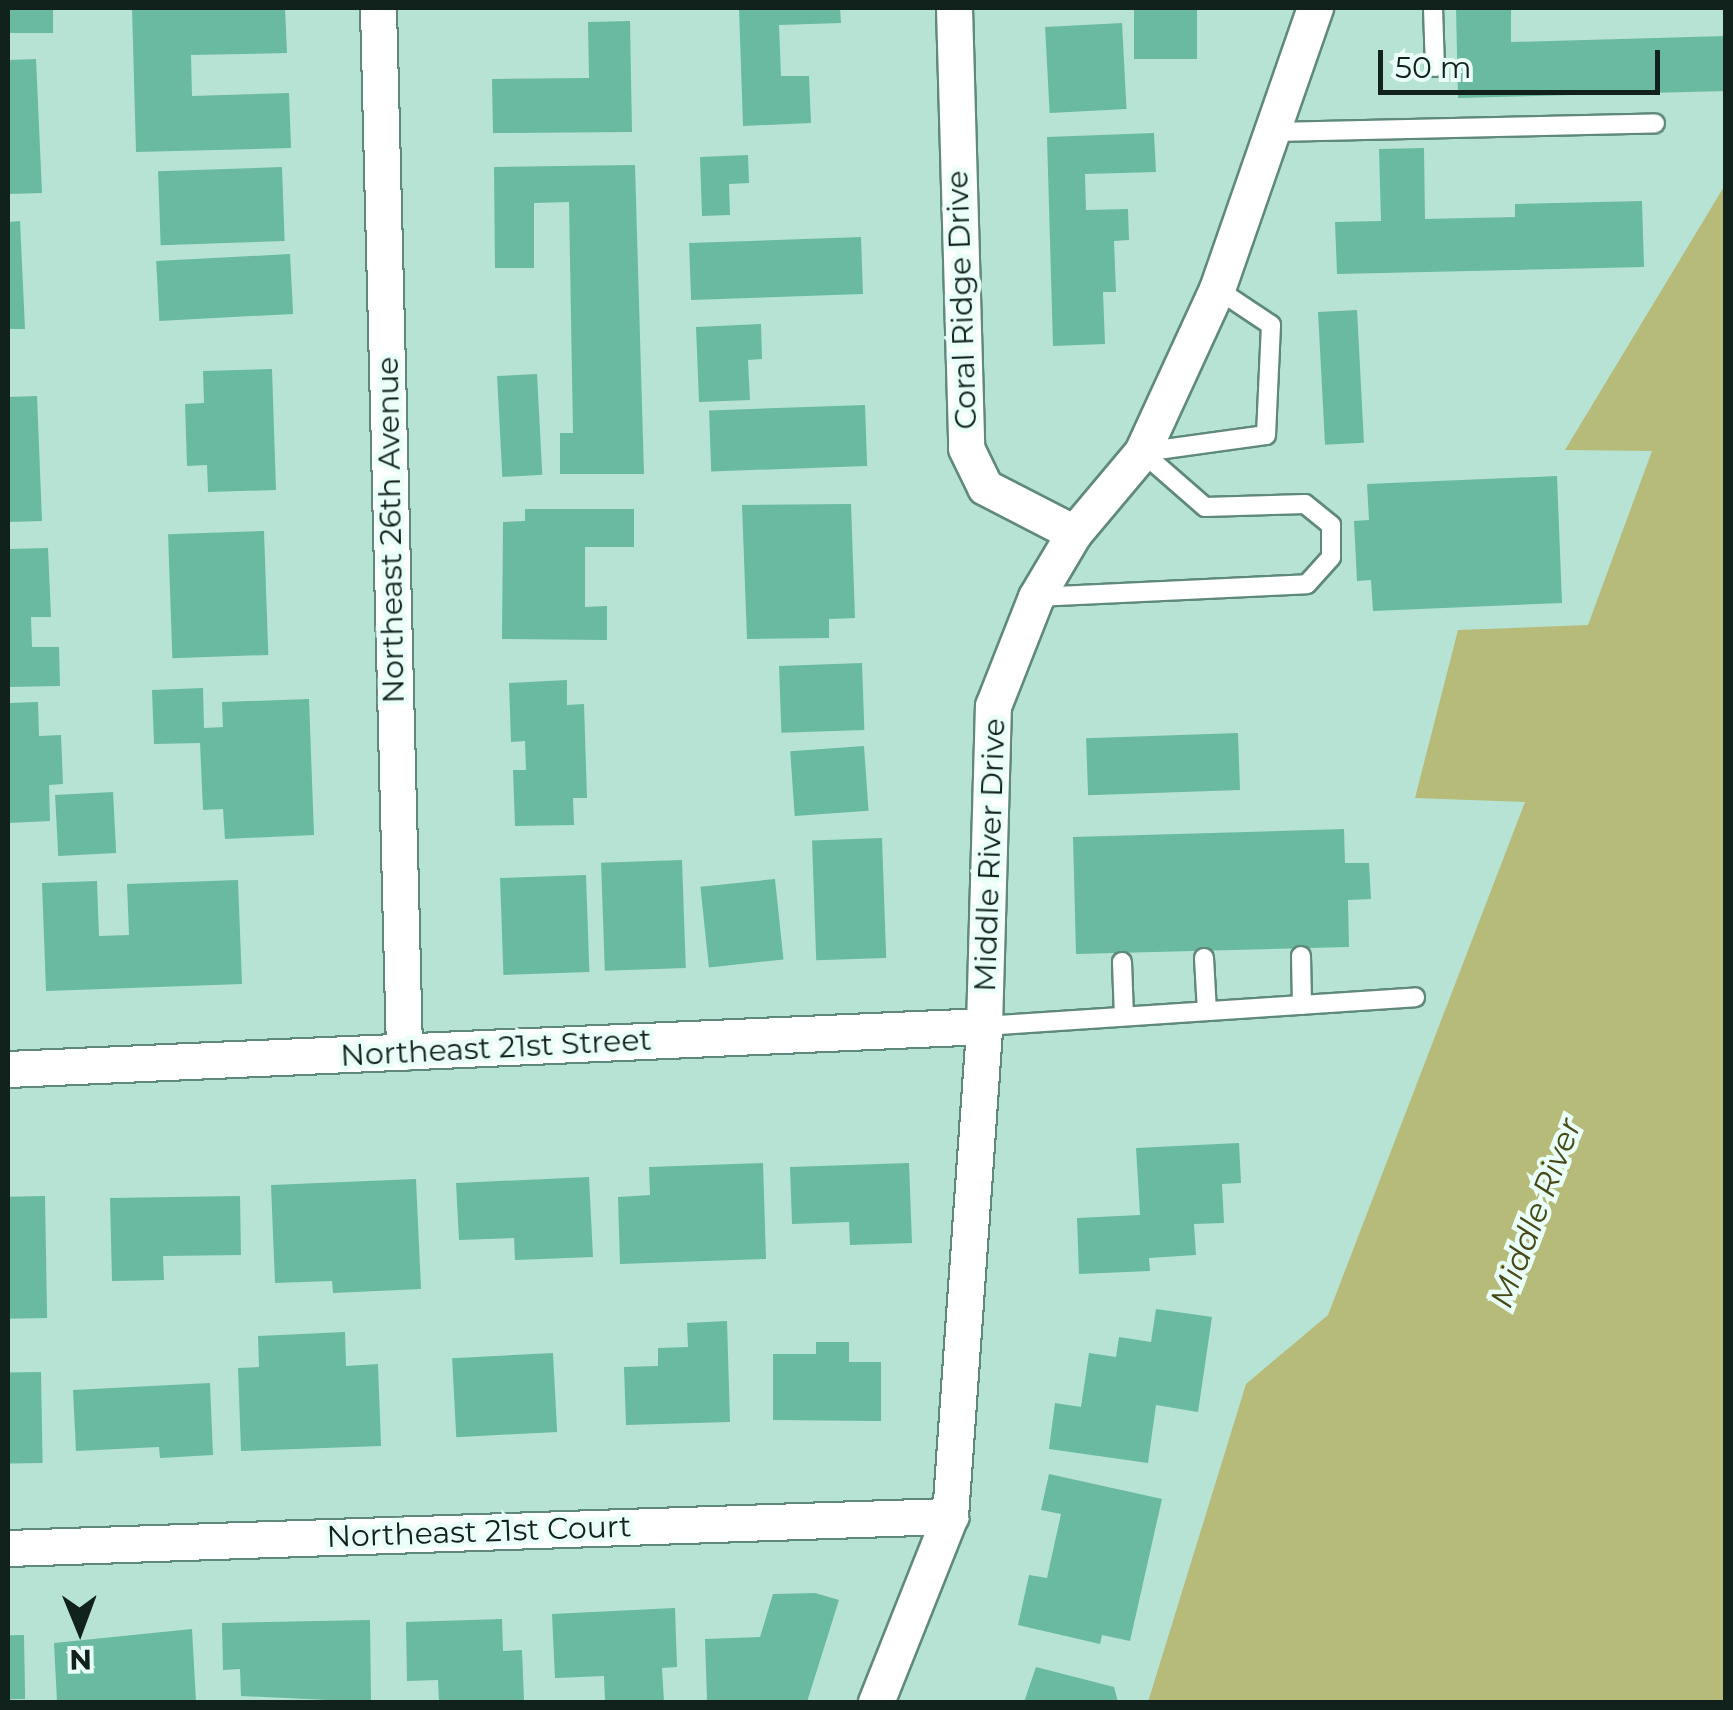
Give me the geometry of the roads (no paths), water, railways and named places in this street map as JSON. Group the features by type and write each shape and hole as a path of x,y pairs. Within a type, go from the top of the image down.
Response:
{"street":[{"name":"Northeast 26th Avenue","path":"378,8 404,1052"},
{"name":"Coral Ridge Drive","path":"954,8 966,448 985,488 1074,533"},
{"name":"Middle River Drive","path":"876,1702 950,1516 984,1026 994,706 1036,597 1074,533 1142,452 1216,289 1315,8"},
{"name":"Northeast 21st Street","path":"8,1069 984,1026"},
{"name":"Northeast 21st Court","path":"8,1548 950,1516"}],"lane":[{"path":"1433,8 1435,67"},
{"path":"1273,132 1655,123"},
{"path":"1142,452 1266,435 1271,325 1216,289"},
{"path":"1036,597 1307,584 1331,557 1330,525 1305,504 1204,507 1142,452"},
{"path":"1301,956 1302,1004"},
{"path":"1204,958 1206,1011"},
{"path":"1122,962 1124,1016"},
{"path":"984,1026 1415,997"}],"water":[{"name":"Middle River","path":"1725,185 1725,1702 1148,1702 1246,1384 1328,1315 1525,802 1415,798 1458,630 1588,625 1652,451 1565,450"}]}
